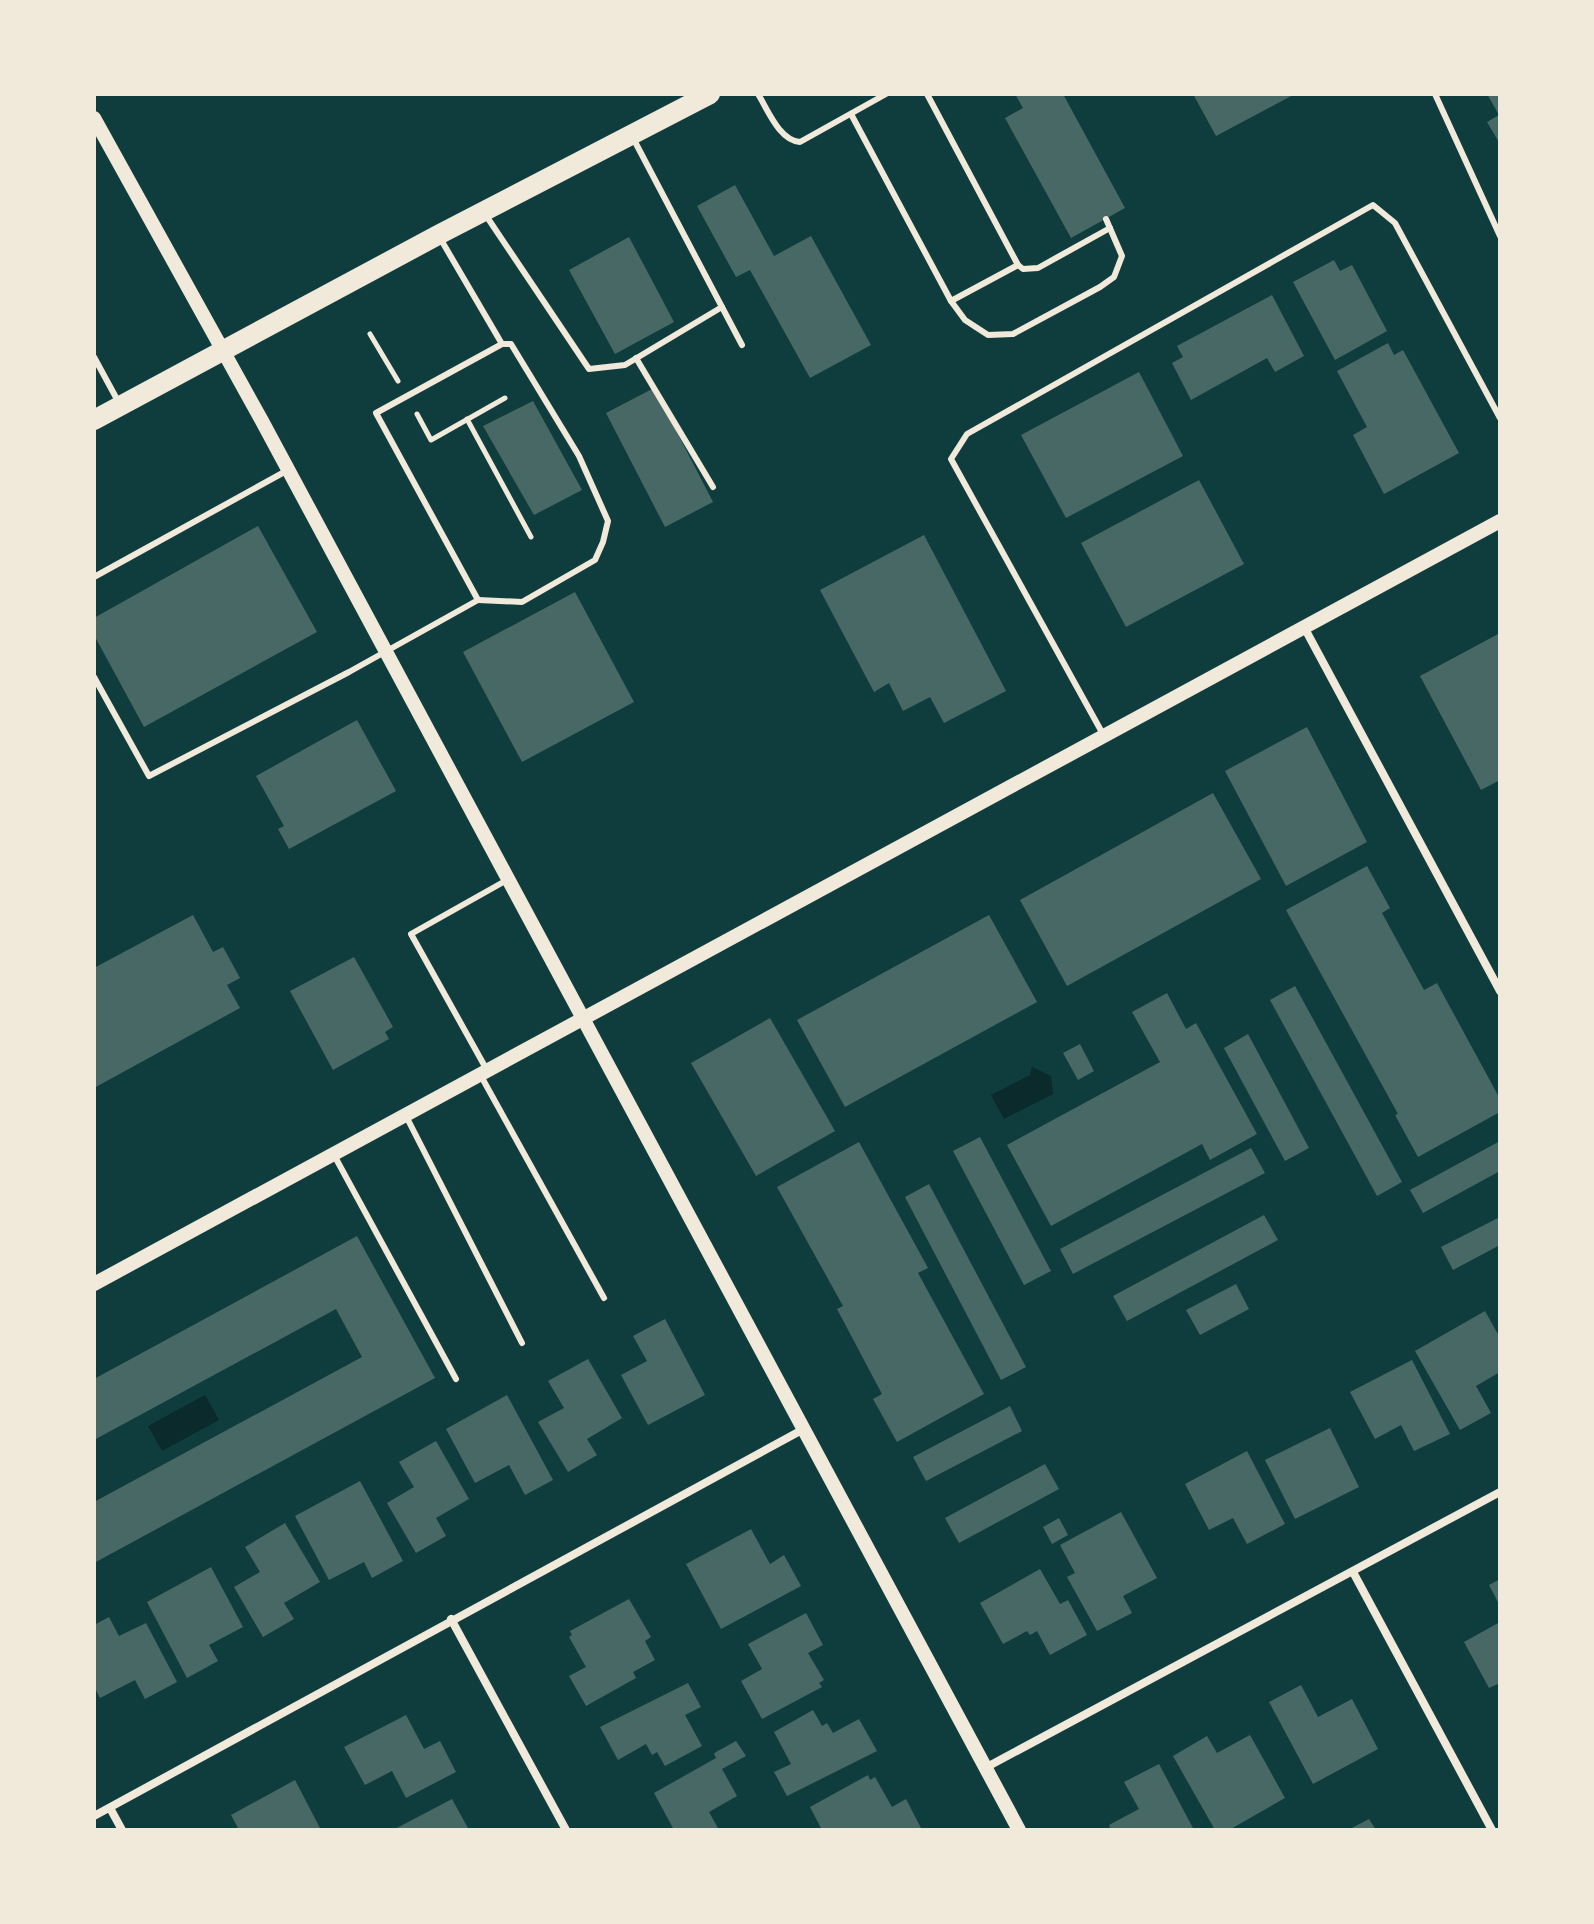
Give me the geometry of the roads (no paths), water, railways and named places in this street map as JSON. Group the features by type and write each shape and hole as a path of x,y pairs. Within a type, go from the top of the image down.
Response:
{"main road":[{"path":"94,420 483,211 710,94"}],"street":[{"path":"94,118 288,470 1019,1830"},
{"path":"94,1284 1500,521"},
{"path":"1304,627 1500,991"},
{"path":"94,1816 802,1430"},
{"path":"985,1768 1500,1492"},
{"path":"1353,1572 1492,1830"},
{"path":"451,1619 566,1830"},
{"path":"110,1808 122,1830"}],"lane":[{"path":"758,94 791,141 800,142 886,94"},
{"path":"927,94 1018,265 1023,269 1038,268 1110,228"},
{"path":"1435,94 1500,236"},
{"path":"851,114 951,301 965,320 988,335 1013,334 1114,277 1122,256 1106,219"},
{"path":"631,135 742,345"},
{"path":"1104,736 951,459 967,434 1373,205 1395,223 1500,418"},
{"path":"483,211 589,369 625,365 722,307"},
{"path":"438,235 502,344"},
{"path":"951,301 1018,265"},
{"path":"94,677 149,776 386,652 478,600 522,602 595,560 608,521 579,456 511,344 502,344 376,413 478,600"},
{"path":"94,357 120,405"},
{"path":"636,358 713,487"},
{"path":"94,577 288,470"},
{"path":"507,880 411,934 604,1298"},
{"path":"406,1116 522,1343"},
{"path":"334,1155 456,1379"}],"water":[{"path":"1032,1067 1051,1076 1053,1094 1004,1119 991,1095 1030,1075"},
{"path":"205,1395 219,1420 162,1451 148,1426"}]}
